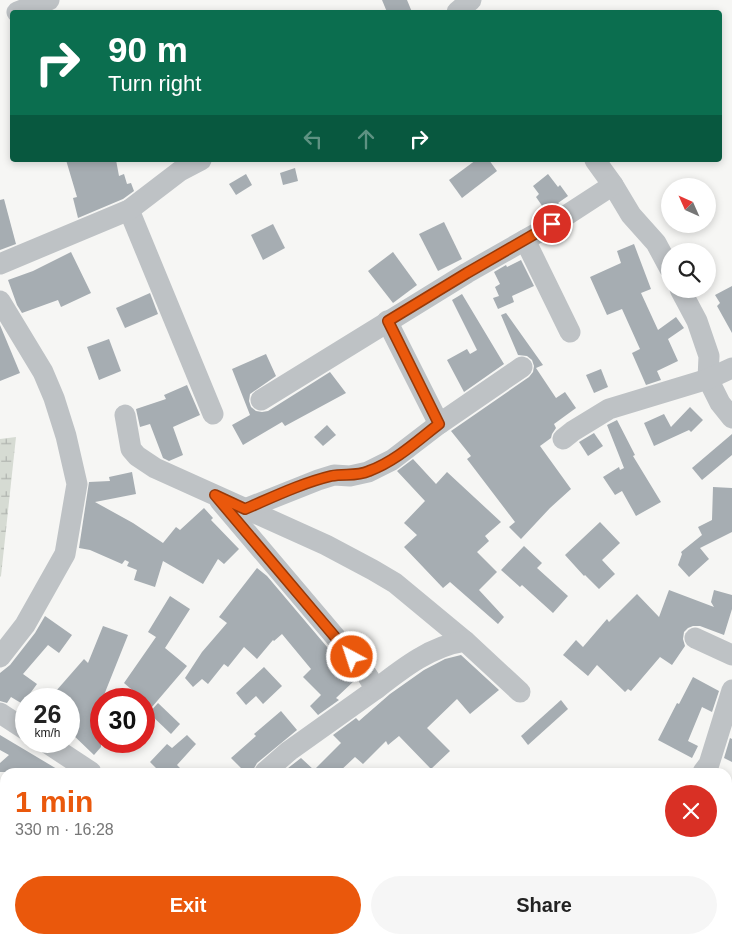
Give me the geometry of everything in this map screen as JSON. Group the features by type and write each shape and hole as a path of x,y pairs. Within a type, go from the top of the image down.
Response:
{"street":[{"path":"22,10 49,0"},
{"path":"460,10 472,0 480,10"},
{"path":"0,264 130,210 180,171 197,162"},
{"path":"596,162 631,215 656,243 661,252"},
{"path":"261,400 388,321 570,214 613,185"},
{"path":"130,210 213,414"},
{"path":"525,240 570,332"},
{"path":"685,298 697,321 709,356 708,379 720,403 732,418"},
{"path":"0,301 43,372 54,398 66,436 77,484 65,554 25,625 0,657"},
{"path":"388,321 439,424"},
{"path":"245,509 318,480 334,475 350,476 368,472 392,460 439,424 522,368"},
{"path":"563,439 608,409 708,379 732,368"},
{"path":"125,415 131,449 137,456 155,468 326,546 395,583 465,641 520,692"},
{"path":"215,495 365,672 376,689"},
{"path":"695,638 732,655"},
{"path":"270,768 289,751 422,656 450,644 465,641"},
{"path":"706,768 709,764 732,690"},
{"path":"0,713 15,723"},
{"path":"62,753 85,768"}],"green space":[{"path":"16,437 1,576 0,577 0,439"}],"building":[{"path":"382,0 407,0 411,10 386,10"},
{"path":"67,162 116,162 119,176 124,174 127,184 131,183 134,191 123,199 78,218 73,198 77,197"},
{"path":"473,162 490,162 497,171 462,198 449,180"},
{"path":"295,168 298,181 283,185 280,173"},
{"path":"246,174 252,185 236,195 229,184"},
{"path":"548,174 568,196 558,203 560,205 547,213 536,197 539,194 533,186"},
{"path":"4,199 16,244 0,250 0,200"},
{"path":"444,222 462,259 438,271 419,234"},
{"path":"273,224 285,248 263,260 251,235"},
{"path":"634,244 651,289 641,293 658,330 676,317 684,328 668,339 678,361 657,371 661,380 646,385 632,353 640,349 622,309 607,315 590,277 621,263 617,251"},
{"path":"71,252 91,293 61,307 58,300 22,313 8,280 33,271"},
{"path":"393,252 417,285 393,303 368,271"},
{"path":"521,260 534,286 512,296 514,302 498,309 493,298 499,296 495,287 500,284 494,272 506,265 507,267"},
{"path":"732,286 732,333 717,306 720,303 716,294"},
{"path":"150,293 158,314 125,328 116,308"},
{"path":"462,294 504,364 464,392 447,360 467,349 470,354 477,350 452,300"},
{"path":"506,313 543,365 536,368 556,398 565,392 576,408 554,424 556,428 551,438 540,446 571,489 521,539 509,527 515,522 467,459 471,456 451,431 529,377 533,372 532,360 527,356 518,355 501,315"},
{"path":"0,325 20,373 0,381"},
{"path":"109,339 121,371 99,380 87,347"},
{"path":"266,354 276,376 250,394 249,401 251,407 256,411 268,411 330,372 346,393 285,426 282,422 243,445 232,425 250,415 232,369"},
{"path":"601,369 608,387 594,393 586,375"},
{"path":"187,385 200,415 173,427 183,455 169,461 163,458 150,424 140,427 136,409 166,399 164,395"},
{"path":"690,407 703,420 691,432 689,430 654,446 644,423 664,414 671,427"},
{"path":"617,420 635,455 633,456 661,502 636,516 622,491 615,495 603,477 619,467 620,470 624,468 607,425"},
{"path":"327,425 336,435 323,446 314,437"},
{"path":"594,433 603,446 588,456 579,442"},
{"path":"732,434 732,455 702,480 692,468"},
{"path":"413,459 436,484 447,472 501,522 485,536 489,541 477,552 497,572 479,590 504,617 498,624 450,582 443,588 404,547 417,535 404,523 425,501 397,471"},
{"path":"132,472 136,494 95,502 133,523 163,543 176,527 180,530 204,508 213,518 211,520 239,549 224,564 218,559 203,584 163,561 155,587 134,580 137,570 127,566 129,562 125,560 122,564 90,550 79,548 89,482 110,481 109,477"},
{"path":"713,487 732,488 732,532 700,548 709,559 689,577 678,565 681,552 702,535 698,527 712,520"},
{"path":"600,522 620,543 602,560 615,574 599,589 565,555"},
{"path":"524,546 542,563 537,568 568,596 553,613 522,585 520,587 501,570"},
{"path":"257,568 267,576 355,680 336,698 339,700 318,715 310,706 321,695 303,677 311,669 282,634 273,640 257,659 244,647 228,667 224,664 208,684 202,679 193,687 185,678 202,652 227,623 219,617"},
{"path":"669,590 714,607 711,602 714,590 732,595 732,609 724,635 700,626 688,628 684,632 685,646 672,665 660,657 631,691 628,689 625,692 597,665 588,676 563,655 576,640 583,647 607,619 609,622 637,594 659,617"},
{"path":"170,596 190,609 165,648 187,666 155,703 155,688 130,688 124,683 156,637 148,632"},
{"path":"45,616 72,635 59,653 48,645 23,674 37,684 34,688 15,688 15,699 11,697 7,703 0,701 0,673 10,665 35,633"},
{"path":"103,626 128,635 107,688 90,688 90,751 80,742 80,688 59,688 84,659 88,663"},
{"path":"461,655 499,690 470,714 457,699 427,728 450,751 432,768 399,736 388,745 386,741 363,764 355,757 343,768 316,768 341,743 333,735 356,718 359,721 390,694 424,670 445,659"},
{"path":"264,667 282,686 263,704 256,696 246,705 236,693"},
{"path":"693,677 719,691 712,712 702,707 688,741 698,746 692,758 658,740"},
{"path":"561,700 568,709 528,745 521,736"},
{"path":"158,703 180,724 171,734 155,719 155,706"},
{"path":"281,711 297,730 257,763 254,768 241,768 231,758 256,736 254,734"},
{"path":"0,735 15,744 15,753 30,753 55,768 0,768 0,763 9,755 0,750"},
{"path":"187,735 196,744 177,765 180,768 156,768 150,762 167,744 172,748"},
{"path":"730,738 732,739 732,762 724,758"},
{"path":"301,758 312,768 288,768"}],"route":[{"path":"352,657 215,495 245,509 334,475 350,476 368,472 392,460 439,424 388,321 552,224"}]}
